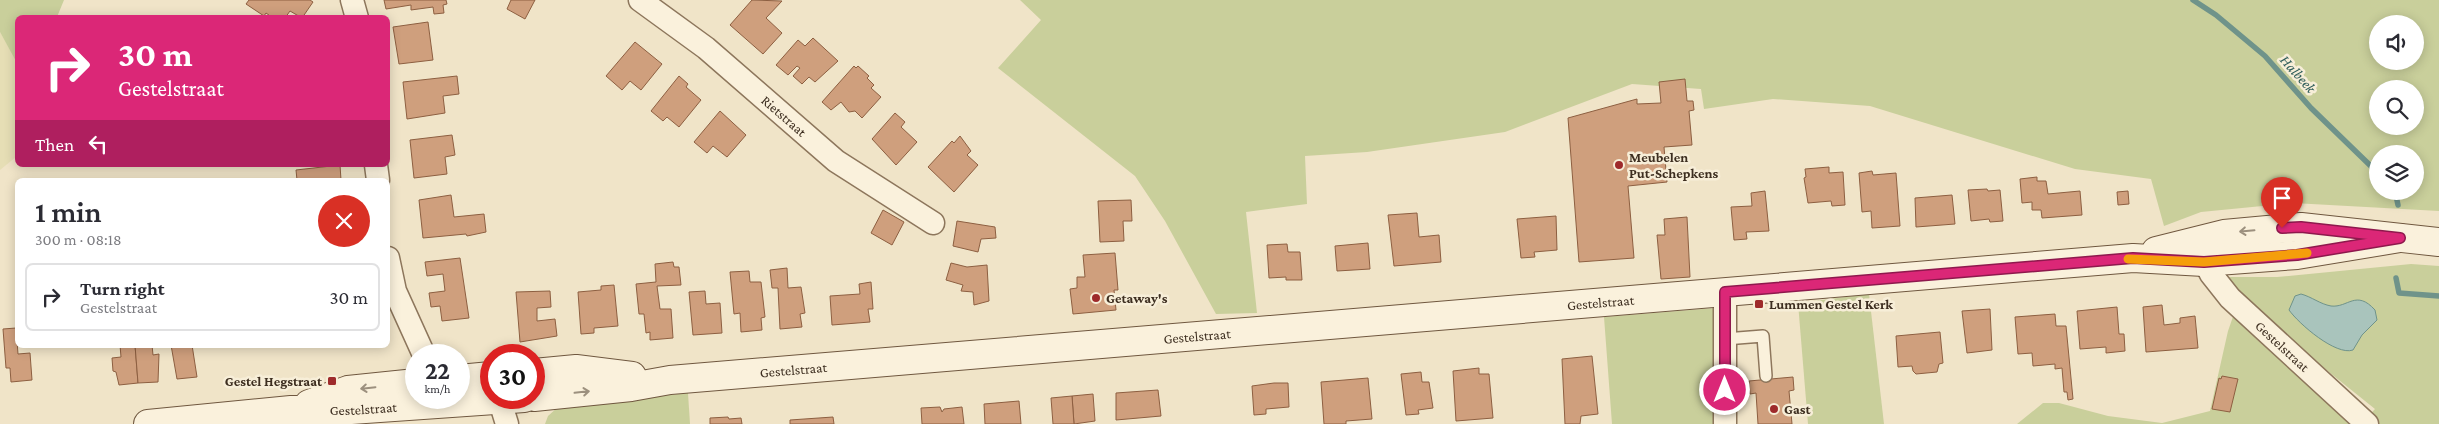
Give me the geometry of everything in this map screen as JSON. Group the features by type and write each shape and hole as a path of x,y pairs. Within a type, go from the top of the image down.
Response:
{"main road":[{"name":"Gestelstraat","path":"545,395 632,387 670,380 2133,258 2199,251 2224,234 2301,227 2439,242"},
{"name":"Gestelstraat","path":"545,372 576,369 670,380"},
{"name":"Gestelstraat","path":"148,424 196,422 291,410 351,410 405,399"}],"street":[{"path":"352,0 356,15"},
{"name":"Rietstraat","path":"640,0 706,48 836,161 933,223"},
{"name":"Gestelstraat","path":"2199,251 2230,298 2367,424"},
{"path":"390,267 395,291 419,344"},
{"path":"1725,292 1725,424"}],"lane":[{"path":"1725,339 1763,336 1766,376"}],"shaded area":[{"path":"0,32 15,58 15,158 0,170"}],"green space":[{"path":"0,0 64,0 58,15 15,15 15,59 0,32"},
{"path":"1020,0 2439,0 2439,211 2293,203 2201,212 2164,226 2151,179 2075,169 1870,106 1773,99 1704,109 1701,89 1632,84 1505,132 1367,152 1305,156 1307,204 1246,212 1257,313 1216,314 1165,221 1135,176 998,68 1041,20"},
{"path":"2411,264 2439,266 2439,424 2017,424 2043,403 2059,403 2108,416 2162,423 2210,411 2228,331 2235,311 2363,422 2375,409 2247,306 2226,277 2277,277"},
{"path":"1869,294 1884,424 1808,424 1798,303"},
{"path":"1715,308 1716,337 1714,355 1719,424 1612,424 1604,317"},
{"path":"688,393 690,424 545,424 548,416 558,407"}],"water":[{"path":"2301,294 2331,306 2357,300 2362,301 2375,310 2377,320 2362,335 2353,350 2346,351 2337,348 2318,338 2289,310 2295,296"}],"building":[{"path":"249,0 310,0 313,2 304,15 297,15 290,11 287,15 269,15 266,13 262,15 246,4"},
{"path":"384,0 446,0 447,4 443,5 444,13 434,14 433,7 411,10 411,5 386,9"},
{"path":"511,0 535,0 525,19 507,9"},
{"path":"752,0 782,1 766,18 782,33 763,54 730,25"},
{"path":"428,22 433,60 399,64 393,27"},
{"path":"813,38 838,61 815,82 809,77 802,84 793,76 800,68 797,66 788,75 776,65 798,40 805,46"},
{"path":"635,42 662,64 641,90 630,81 622,90 606,76"},
{"path":"854,66 856,68 858,66 869,76 867,78 874,85 871,88 881,97 862,118 855,111 849,112 841,102 831,110 822,102"},
{"path":"457,76 459,94 443,96 445,113 407,119 403,82"},
{"path":"679,76 688,84 686,87 701,100 679,127 667,117 663,121 651,111"},
{"name":"Meubelen Put-Schepkens","path":"1685,79 1687,101 1693,101 1694,110 1689,111 1692,145 1664,147 1667,182 1628,186 1634,258 1579,262 1568,118 1637,99 1637,104 1661,103 1659,82"},
{"path":"720,111 746,135 727,157 713,146 707,153 694,142"},
{"path":"895,113 905,122 901,127 917,142 896,165 872,139"},
{"path":"452,135 455,155 445,157 447,174 414,178 410,140"},
{"path":"960,136 971,151 967,155 978,165 954,192 928,167 952,141 954,143"},
{"path":"340,167 341,178 297,178 296,170"},
{"path":"1829,167 1829,173 1843,172 1845,205 1832,206 1831,201 1808,203 1804,178 1806,177 1805,169"},
{"path":"1872,171 1873,175 1896,173 1900,226 1872,228 1871,211 1862,212 1859,173"},
{"path":"2037,177 2037,181 2046,181 2048,194 2080,191 2082,215 2042,218 2041,210 2032,210 2032,202 2022,203 2020,179"},
{"path":"1987,189 1988,191 2000,190 2003,221 1990,222 1989,219 1971,221 1968,190"},
{"path":"1765,191 1769,231 1746,232 1747,239 1734,240 1731,207 1752,206 1751,193"},
{"path":"2128,191 2129,204 2118,205 2117,192"},
{"path":"451,195 454,217 484,214 486,232 467,236 466,234 423,238 419,200"},
{"path":"1952,195 1955,224 1916,227 1915,198"},
{"path":"1131,200 1132,221 1123,221 1124,241 1100,242 1098,201"},
{"path":"883,210 904,222 892,245 871,233"},
{"path":"1417,213 1419,237 1439,235 1441,262 1394,266 1388,215"},
{"path":"1556,216 1557,250 1534,252 1535,257 1521,258 1517,219"},
{"path":"1687,217 1690,277 1661,279 1657,235 1665,235 1664,219"},
{"path":"957,221 995,227 996,238 981,239 978,252 953,246"},
{"path":"1368,243 1370,269 1337,271 1335,246"},
{"path":"1287,244 1288,252 1300,252 1302,280 1286,280 1286,277 1269,278 1267,245"},
{"path":"1115,253 1118,290 1114,290 1116,310 1073,314 1070,289 1077,288 1077,277 1085,277 1083,255"},
{"path":"460,258 469,318 442,321 440,306 431,307 429,293 445,291 443,274 427,276 425,262"},
{"path":"673,262 674,267 679,267 681,285 657,286 660,309 671,309 673,338 650,340 650,332 646,333 644,314 639,314 636,284 656,282 655,264"},
{"path":"951,263 967,267 987,265 989,301 974,305 973,292 961,291 963,285 946,280"},
{"path":"787,268 788,288 801,287 805,313 800,314 802,327 780,329 778,288 772,288 770,270"},
{"path":"749,271 750,282 761,282 765,317 761,318 762,330 741,332 740,313 734,314 730,272"},
{"path":"871,282 873,309 868,309 870,322 832,325 830,296 860,294 859,284"},
{"path":"614,285 618,326 594,328 594,333 581,334 578,292 601,290 601,286"},
{"path":"550,291 551,307 537,308 537,321 555,319 557,336 520,342 516,292"},
{"path":"705,291 706,304 720,303 722,333 693,335 689,292"},
{"path":"2162,305 2164,325 2180,323 2180,318 2195,316 2198,348 2146,352 2143,307"},
{"path":"2117,307 2119,334 2124,334 2125,351 2106,353 2106,347 2080,349 2077,311"},
{"path":"1990,309 1992,350 1967,353 1962,311"},
{"path":"2055,314 2056,326 2066,326 2073,399 2068,400 2067,392 2064,392 2062,368 2055,369 2055,364 2033,366 2032,353 2018,354 2015,317"},
{"path":"15,328 15,348 18,348 18,354 30,353 32,380 11,382 10,368 6,368 3,329"},
{"path":"1940,332 1943,363 1939,364 1937,372 1916,374 1912,366 1898,367 1896,336"},
{"path":"120,348 135,348 138,383 119,385 116,372 113,371 112,358 121,357"},
{"path":"135,348 152,348 153,355 159,354 158,382 138,383"},
{"path":"172,348 192,348 197,377 177,379"},
{"path":"1592,356 1598,414 1581,416 1580,424 1565,424 1562,359"},
{"path":"1479,368 1479,374 1489,374 1493,418 1456,421 1453,371"},
{"path":"1421,372 1422,382 1429,382 1433,408 1418,410 1419,414 1406,415 1401,374"},
{"path":"2222,376 2238,379 2230,412 2212,409 2219,378 2221,379"},
{"name":"Gast","path":"1793,377 1794,390 1789,391 1792,424 1758,424 1756,393 1750,394 1749,381"},
{"path":"1368,378 1372,419 1346,421 1346,424 1324,424 1321,382"},
{"path":"1288,383 1289,407 1266,409 1266,414 1254,415 1252,386"},
{"path":"1158,390 1161,416 1116,420 1116,393"},
{"path":"1093,394 1095,421 1074,424 1072,396"},
{"path":"1072,396 1074,424 1053,424 1051,398"},
{"path":"1019,401 1021,424 985,424 984,404"},
{"path":"940,407 942,412 944,409 962,407 964,424 922,424 921,408"},
{"path":"728,417 729,419 741,418 742,424 710,424 710,418"},
{"path":"833,417 834,424 790,424 790,420"}],"waterway":[{"name":"Halbeek","path":"2193,0 2216,15 2265,56 2311,108 2369,164"},
{"name":"Halbeek","path":"2397,200 2398,205"},
{"name":"Halbeek","path":"2396,278 2399,293 2439,296"}],"slow traffic":[{"path":"2128,259 2204,262 2307,253"}],"place":[{"name":"Meubelen Put-Schepkens","path":"1619,165"},
{"name":"Getaway's","path":"1096,298"},
{"name":"Lummen Gestel Kerk","path":"1759,304"},
{"name":"Gestel Hegstraat","path":"332,381"},
{"name":"Gast","path":"1774,409"}],"route":[{"path":"1725,390 1725,292 2133,258 2204,262 2297,255 2400,238 2301,227 2282,228"}]}
